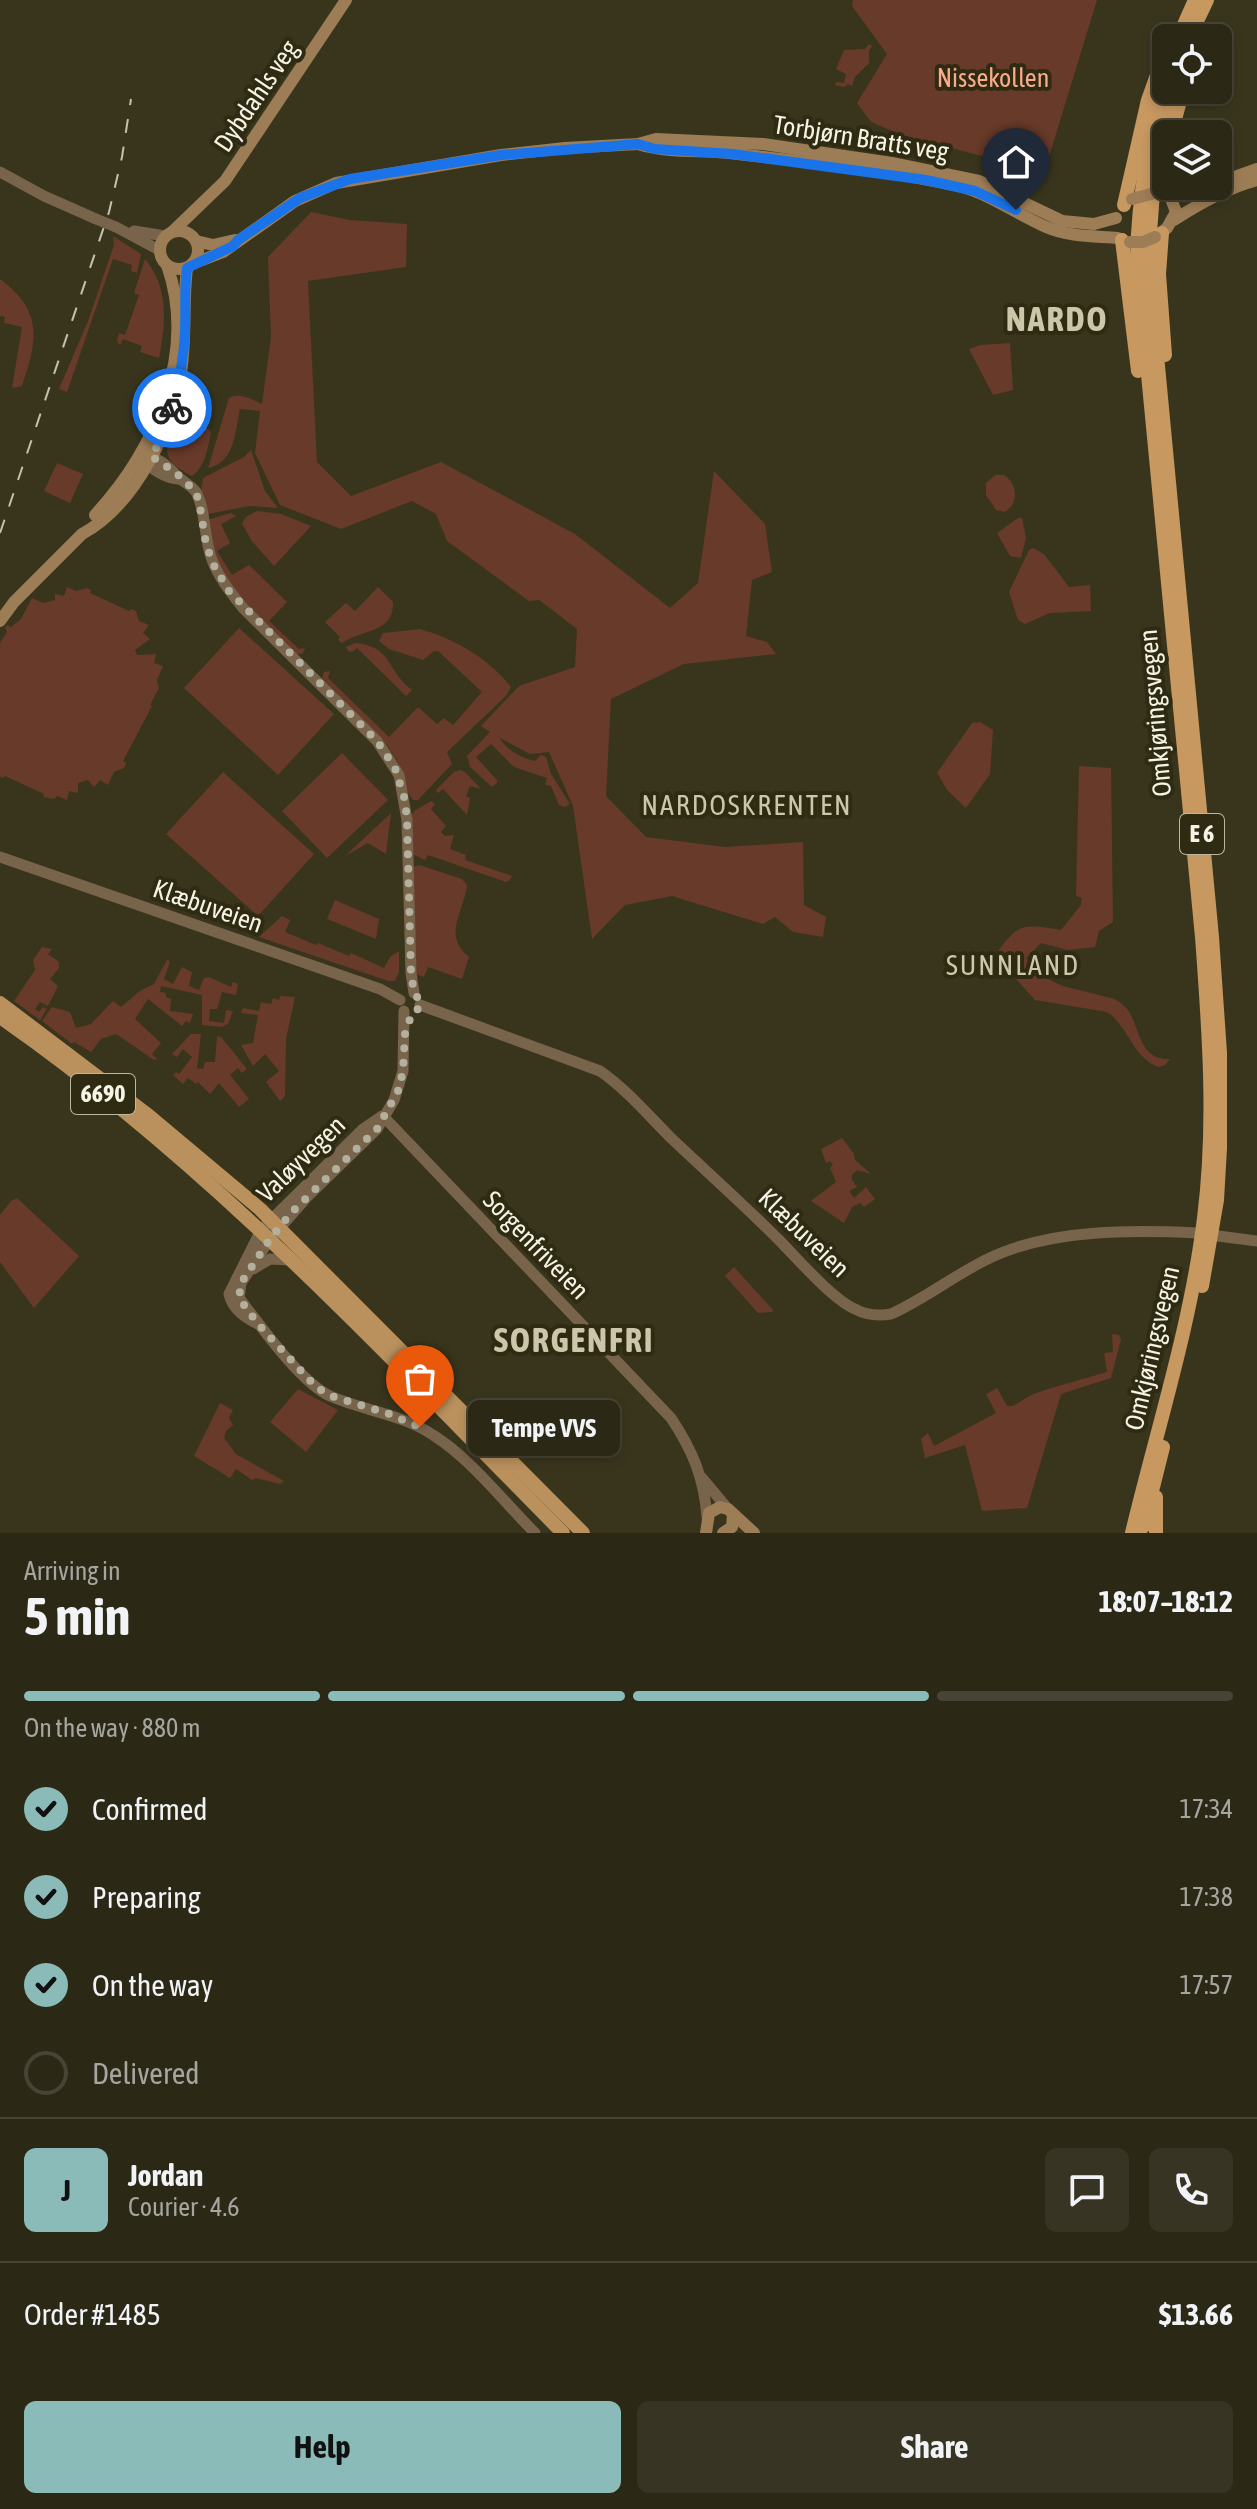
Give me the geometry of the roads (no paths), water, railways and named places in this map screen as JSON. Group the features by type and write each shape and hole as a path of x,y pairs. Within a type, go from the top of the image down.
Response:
{"highway":[{"path":"1187,24 1195,0"},
{"path":"1191,24 1207,0"},
{"path":"1128,202 1152,89"},
{"name":"Omkjøringsvegen","path":"1142,1533 1211,1239 1218,1187 1221,1095 1212,937 1154,398 1139,286 1137,237 1141,184 1158,104"},
{"name":"Omkjøringsvegen","path":"1132,1533 1194,1279 1204,1218 1211,1121 1202,937 1154,398 1149,287 1149,217 1157,156 1169,104"},
{"name":"E 6","path":"1123,240 1141,387 1154,398 1167,384 1159,235"},
{"name":"E 6","path":"1155,1481 1156,1533"}],"main road":[{"name":"Dybdahls veg","path":"169,234 217,192 233,171 346,0"},
{"name":"Torbjørn Bratts veg","path":"190,266 223,252 300,198 350,179 501,155 638,144 656,139 721,142 842,155 991,185 1062,221 1094,224 1116,218"},
{"name":"Torbjørn Bratts veg","path":"638,144 655,149 841,167 960,186 1002,202 1049,229 1123,240"},
{"path":"1232,178 1257,169"},
{"path":"1152,193 1128,202 1116,218 1114,228 1123,240 1143,242 1159,235 1174,220 1203,202 1257,180"},
{"path":"1170,200 1176,206 1174,220"},
{"name":"Dybdahls veg","path":"192,236 196,211"},
{"path":"142,464 173,365 176,291 159,250 169,234 192,236 213,245 238,240"},
{"path":"0,621 14,602 82,534 92,528 142,464 165,428 181,377 190,266 198,252 192,236"},
{"path":"167,265 177,269 190,266"},
{"name":"6690","path":"0,1003 148,1115 271,1229 583,1533"},
{"name":"6690","path":"0,1017 271,1229 291,1260 563,1533"},
{"path":"730,1512 733,1523 717,1530 716,1507 730,1512 754,1533"}],"street":[{"path":"0,172 44,196 122,229 159,250"},
{"path":"122,229 169,234"},
{"path":"142,464 171,479 179,479 197,494 206,544 213,564 229,591 377,741 395,768 407,820 411,973 401,1081 394,1100 383,1116"},
{"name":"Klæbuveien","path":"0,857 380,989 600,1071 730,1191 803,1265 846,1303 865,1312 882,1316 891,1314 991,1257 1031,1243 1136,1230 1197,1233"},
{"name":"Valøyvegen","path":"258,1324 236,1308 229,1294 271,1229 370,1123 383,1116"},
{"name":"Sorgenfriveien","path":"383,1116 671,1418 690,1446 717,1530"},
{"name":"Valøyvegen","path":"247,1275 271,1229"},
{"path":"1218,1236 1257,1241"},
{"path":"291,1260 269,1259 247,1275 239,1290 239,1298 258,1324 310,1382 323,1392 393,1415 438,1437 535,1533"},
{"name":"Sorgenfriveien","path":"702,1478 730,1512"}],"railway":[{"path":"0,533 109,212 131,99"}],"place":[{"name":"Tempe VVS","path":"420,1427"}],"district":[{"name":"NARDO","path":"1057,319"},
{"name":"NARDOSKRENTEN","path":"747,805"},
{"name":"SUNNLAND","path":"1013,965"},
{"name":"SORGENFRI","path":"574,1340"}],"park label":[{"name":"Nissekollen","path":"993,78"}]}
